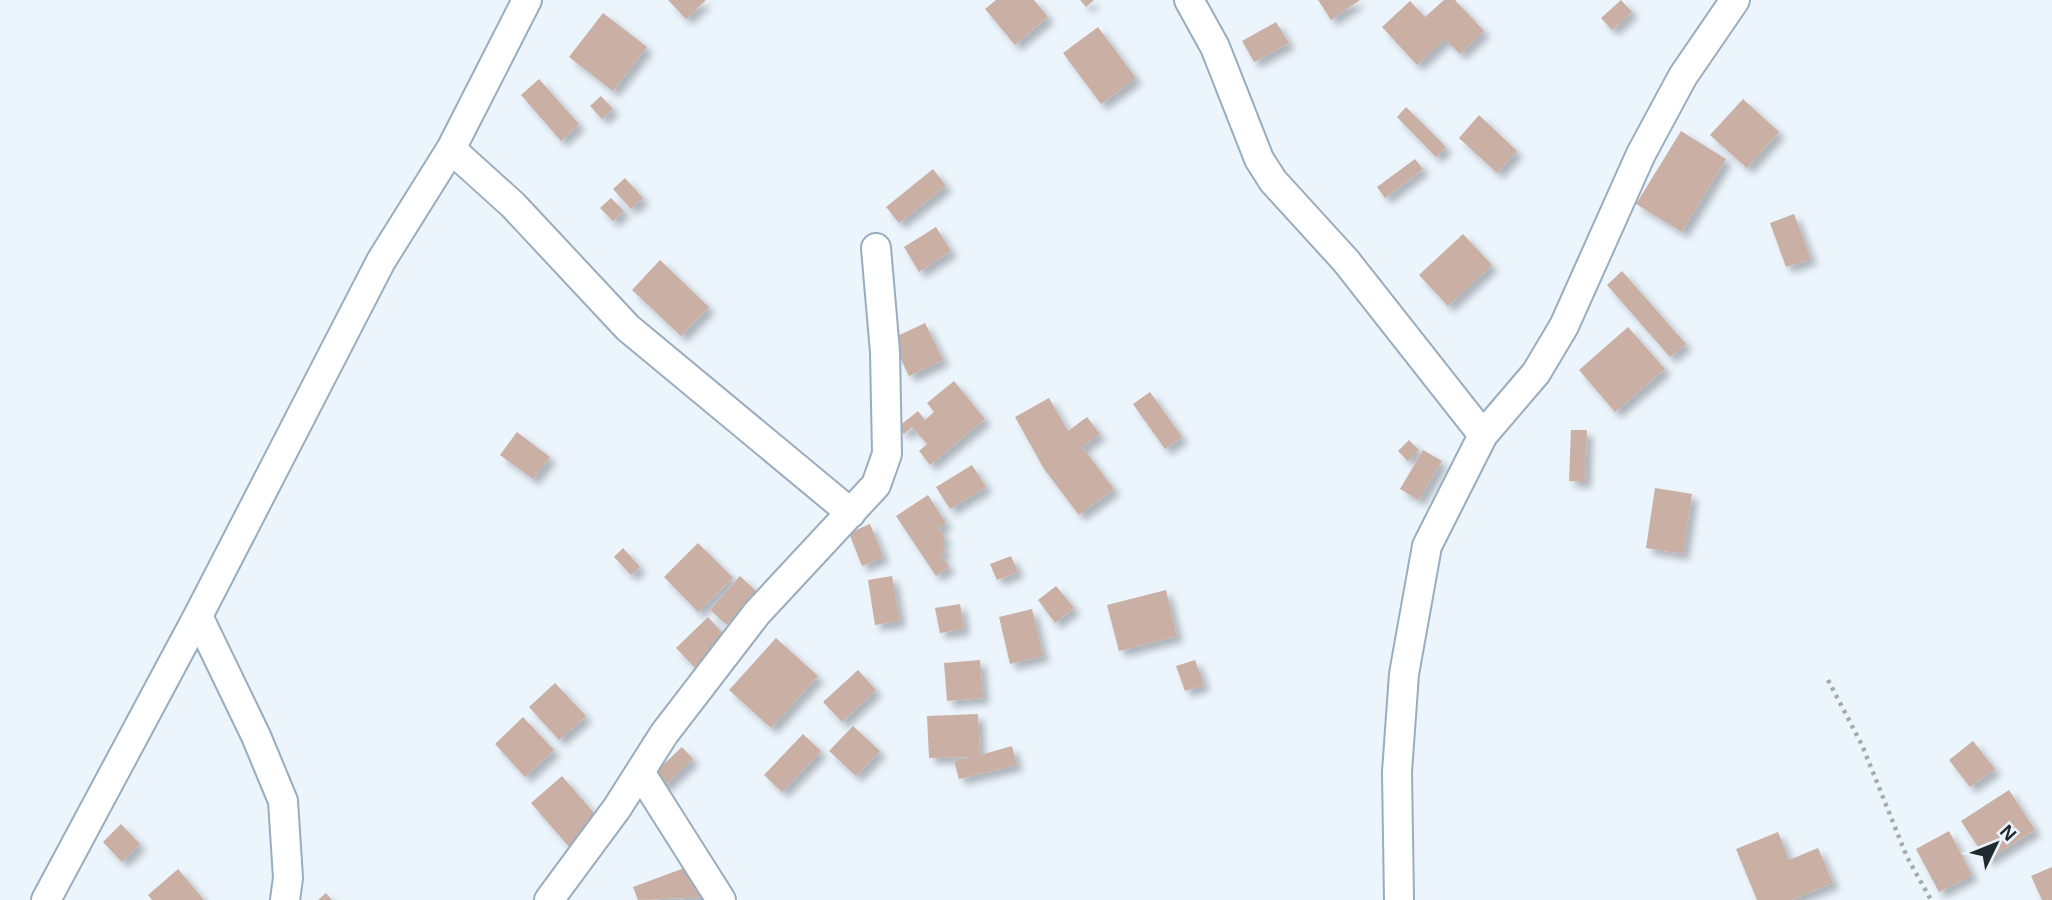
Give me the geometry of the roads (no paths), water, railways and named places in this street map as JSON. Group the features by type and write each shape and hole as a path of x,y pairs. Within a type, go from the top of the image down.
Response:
{"street":[{"path":"46,900 198,616 381,261 452,149 527,0"},
{"path":"1189,0 1215,47 1259,159 1273,181 1346,261 1483,435"},
{"path":"1399,900 1397,772 1403,688 1427,546 1483,435 1535,373 1564,326 1641,154 1683,76 1735,0"},
{"path":"452,149 513,205 628,328 851,513"},
{"path":"549,900 617,808 664,734 757,612 876,485 887,454 885,352 876,248"},
{"path":"198,616 256,736 283,802 288,878 285,900"},
{"path":"640,772 720,900"}]}
